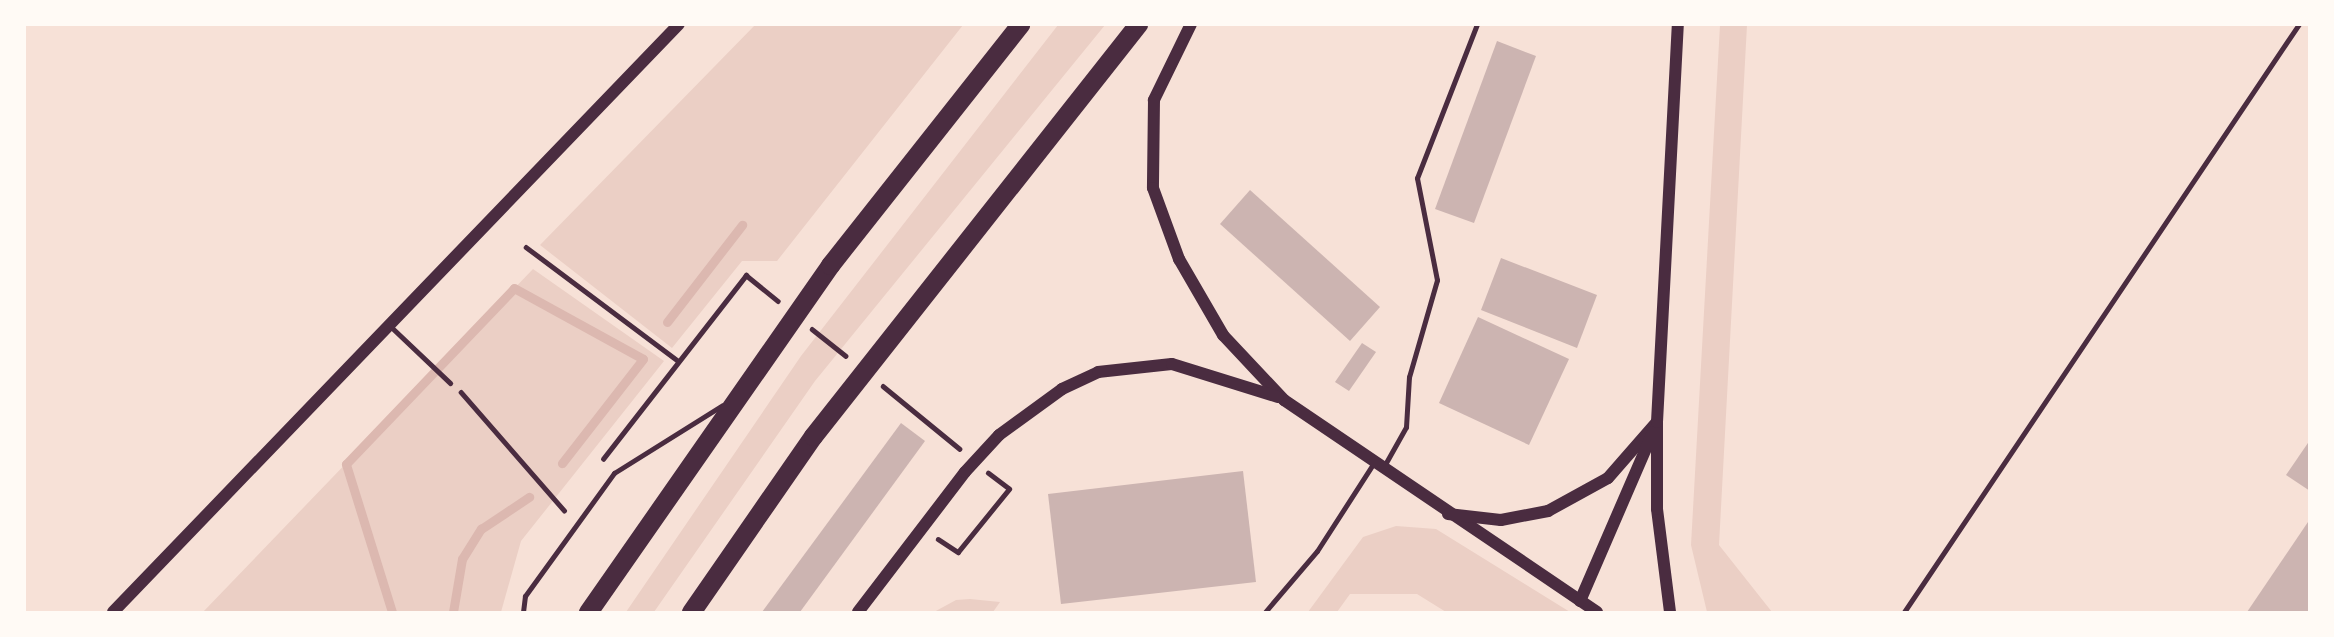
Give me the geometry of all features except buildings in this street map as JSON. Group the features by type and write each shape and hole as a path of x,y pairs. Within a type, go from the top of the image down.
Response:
{"highway":[{"path":"588,612 732,400 830,265 1020,24"},
{"path":"691,612 813,436 1138,24"}],"street":[{"path":"113,612 680,24"},
{"path":"1191,24 1154,100 1153,188 1199,298 1223,335 1284,400 1377,468 1597,612"},
{"path":"1670,612 1657,509 1657,422 1678,24"},
{"path":"858,612 965,472 999,435 1062,389 1098,372 1172,364 1284,400"},
{"path":"1445,513 1502,520 1548,511 1608,478 1657,422"},
{"path":"1580,601 1657,422"}],"lane":[{"path":"1265,612 1317,551 1406,427 1409,377 1437,280 1417,178 1477,24"},
{"path":"1904,612 2299,24"},
{"path":"390,326 450,383"},
{"path":"523,612 525,596 614,473 732,400"}],"path":[{"path":"526,247 677,360"},
{"path":"596,467 746,275"},
{"path":"450,383 564,510"},
{"path":"958,552 1009,489"},
{"path":"562,545 547,534 572,499"}],"shaded area":[{"path":"756,24 963,25 777,261 742,261 672,348 540,245"},
{"path":"1058,25 1105,25 815,381 654,612 626,612 801,356"},
{"path":"1720,25 1747,25 1719,545 1772,612 1707,612 1691,545"},
{"path":"533,269 664,361 521,541 501,612 203,612"},
{"path":"1396,526 1436,529 1570,612 1446,612 1417,594 1350,594 1337,612 1308,612 1363,537"},
{"path":"956,600 1000,602 993,612 934,612"}],"waterway":[{"path":"667,322 742,225"},
{"path":"392,612 346,464 514,288 643,359 562,463"},
{"path":"453,612 462,559 481,529 529,497"}]}
